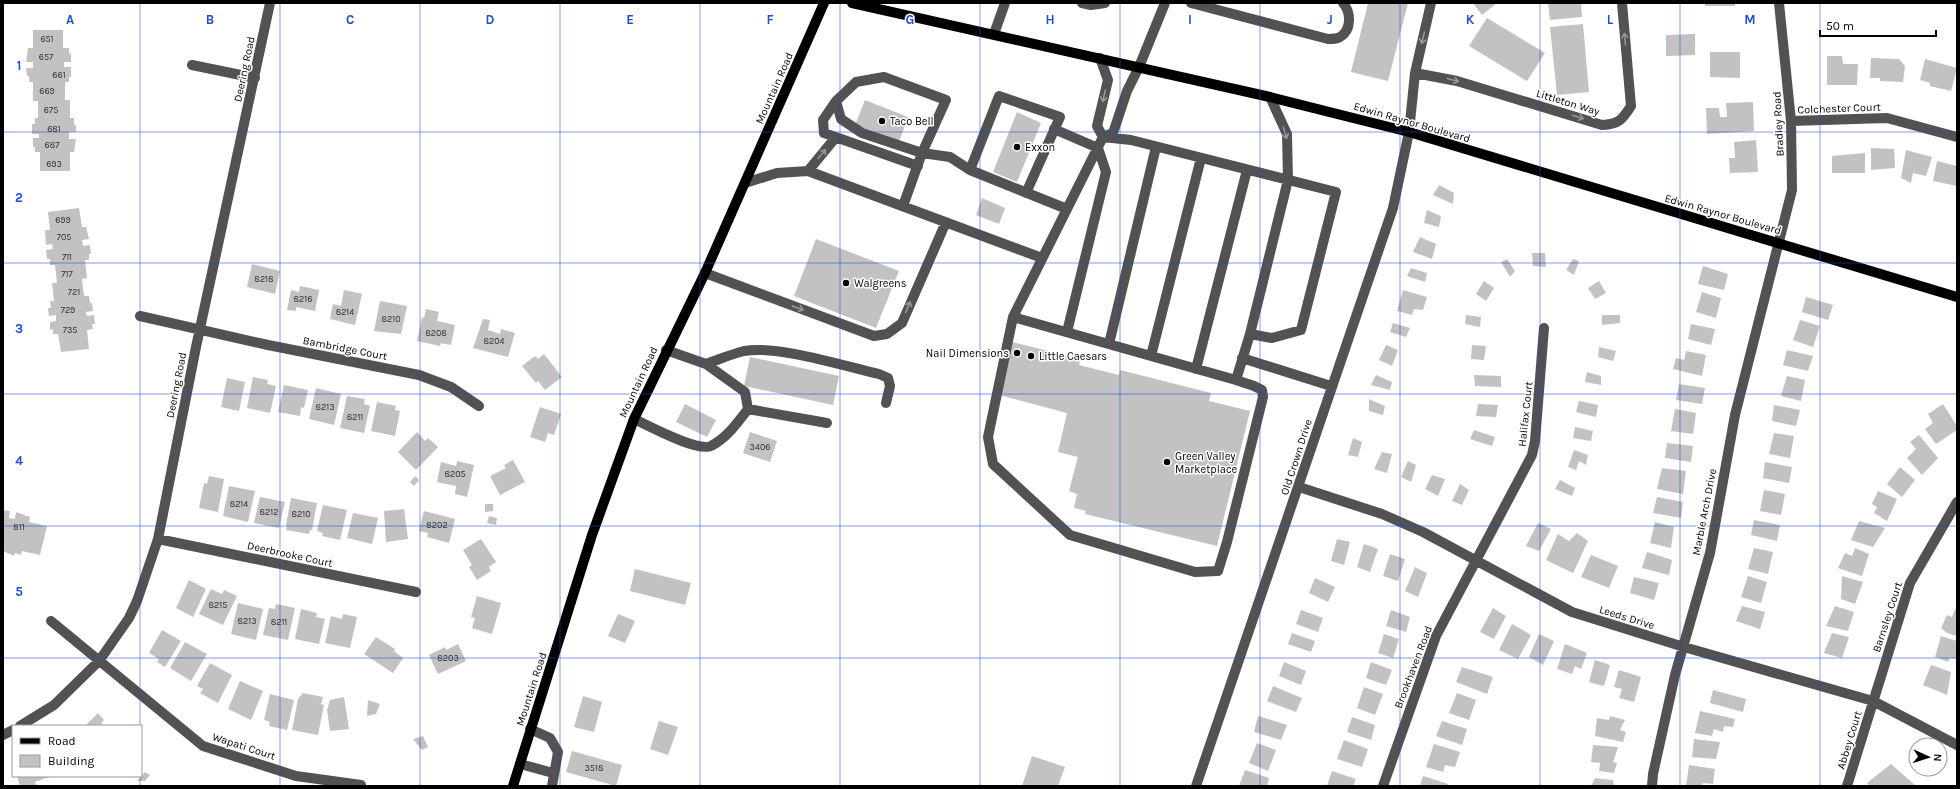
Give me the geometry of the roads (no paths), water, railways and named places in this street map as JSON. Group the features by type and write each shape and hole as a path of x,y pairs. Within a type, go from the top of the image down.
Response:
{"main road":[{"name":"Mountain Road","path":"513,786 592,535 634,419 666,350 705,273 824,3"},
{"name":"Edwin Raynor Boulevard","path":"852,3 1270,97 1409,132 1957,297"}],"street":[{"name":"Deering Road","path":"22,725 54,705 99,661 117,636 137,601 158,539 270,3"},
{"path":"994,34 1004,3"},
{"path":"1082,3 1091,5 1105,3"},
{"path":"1013,317 1236,380 1262,390 1263,397 1227,542 1218,571 1195,572 1070,535 993,464 988,437 1013,317 1103,137 1113,133 1126,91 1139,67 1165,3"},
{"path":"1191,3 1328,39 1339,38 1346,32 1350,16 1348,8 1343,3"},
{"path":"1409,132 1415,73 1430,3"},
{"name":"Littleton Way","path":"1415,73 1457,81 1602,125 1614,124 1623,118 1631,106 1622,3"},
{"name":"Bradley Road","path":"1778,243 1792,190 1792,121 1779,3"},
{"path":"1100,58 1108,80 1097,126 1103,137"},
{"path":"192,65 255,78"},
{"path":"903,206 918,166 922,153 946,100 884,77 856,82 836,101 823,120 824,133 918,166"},
{"path":"970,170 998,96 1060,117 1026,193"},
{"path":"1236,380 1250,334 1288,180 1287,134 1270,97"},
{"path":"836,101 841,119 862,133 922,153 950,157 970,170 1067,209"},
{"name":"Colchester Court","path":"1792,121 1887,118 1957,137"},
{"path":"1054,129 1098,148 1106,172 1067,332"},
{"name":"Old Crown Drive","path":"1196,786 1299,487 1331,386 1392,208 1409,132"},
{"path":"808,171 836,137"},
{"path":"1103,137 1131,140 1336,192 1300,330 1272,338 1250,334"},
{"path":"1109,344 1156,147"},
{"path":"1151,356 1201,158"},
{"path":"1196,369 1246,170"},
{"path":"745,184 777,173 808,171 1042,258"},
{"path":"705,273 874,336 887,334 902,323 946,222"},
{"name":"Marble Arch Drive","path":"1652,786 1653,774 1675,675 1710,553 1735,415 1778,243"},
{"name":"Bambridge Court","path":"140,316 268,345 419,375 451,387 479,406"},
{"name":"Halifax Court","path":"1476,560 1532,455 1536,442 1544,328"},
{"path":"634,419 697,446 710,446 726,436 748,409 745,392 706,364 666,350"},
{"path":"706,364 743,352 762,350 787,354 879,374 888,378 890,386 886,403"},
{"path":"1242,358 1331,386"},
{"path":"748,409 827,423"},
{"name":"Leeds Drive","path":"1299,487 1382,514 1423,532 1572,612 1684,647 1873,701 1957,745"},
{"name":"Barnsley Court","path":"1873,701 1910,583 1957,502"},
{"name":"Deerbrooke Court","path":"158,539 416,592"},
{"name":"Brookhaven Road","path":"1383,786 1436,636 1476,560"},
{"name":"Wapati Court","path":"51,621 203,746 296,776 361,785"},
{"name":"Abbey Court","path":"1847,786 1873,701"},
{"path":"530,729 550,738 558,752 552,786"},
{"path":"3,735 12,730"},
{"path":"520,764 554,773"}],"place":[{"name":"Taco Bell","path":"882,121"},
{"name":"Exxon","path":"1017,147"},
{"name":"Walgreens","path":"846,283"},
{"name":"Nail Dimensions","path":"1017,353"},
{"name":"Little Caesars","path":"1031,356"},
{"name":"Green Valley Marketplace","path":"1167,462"}]}
